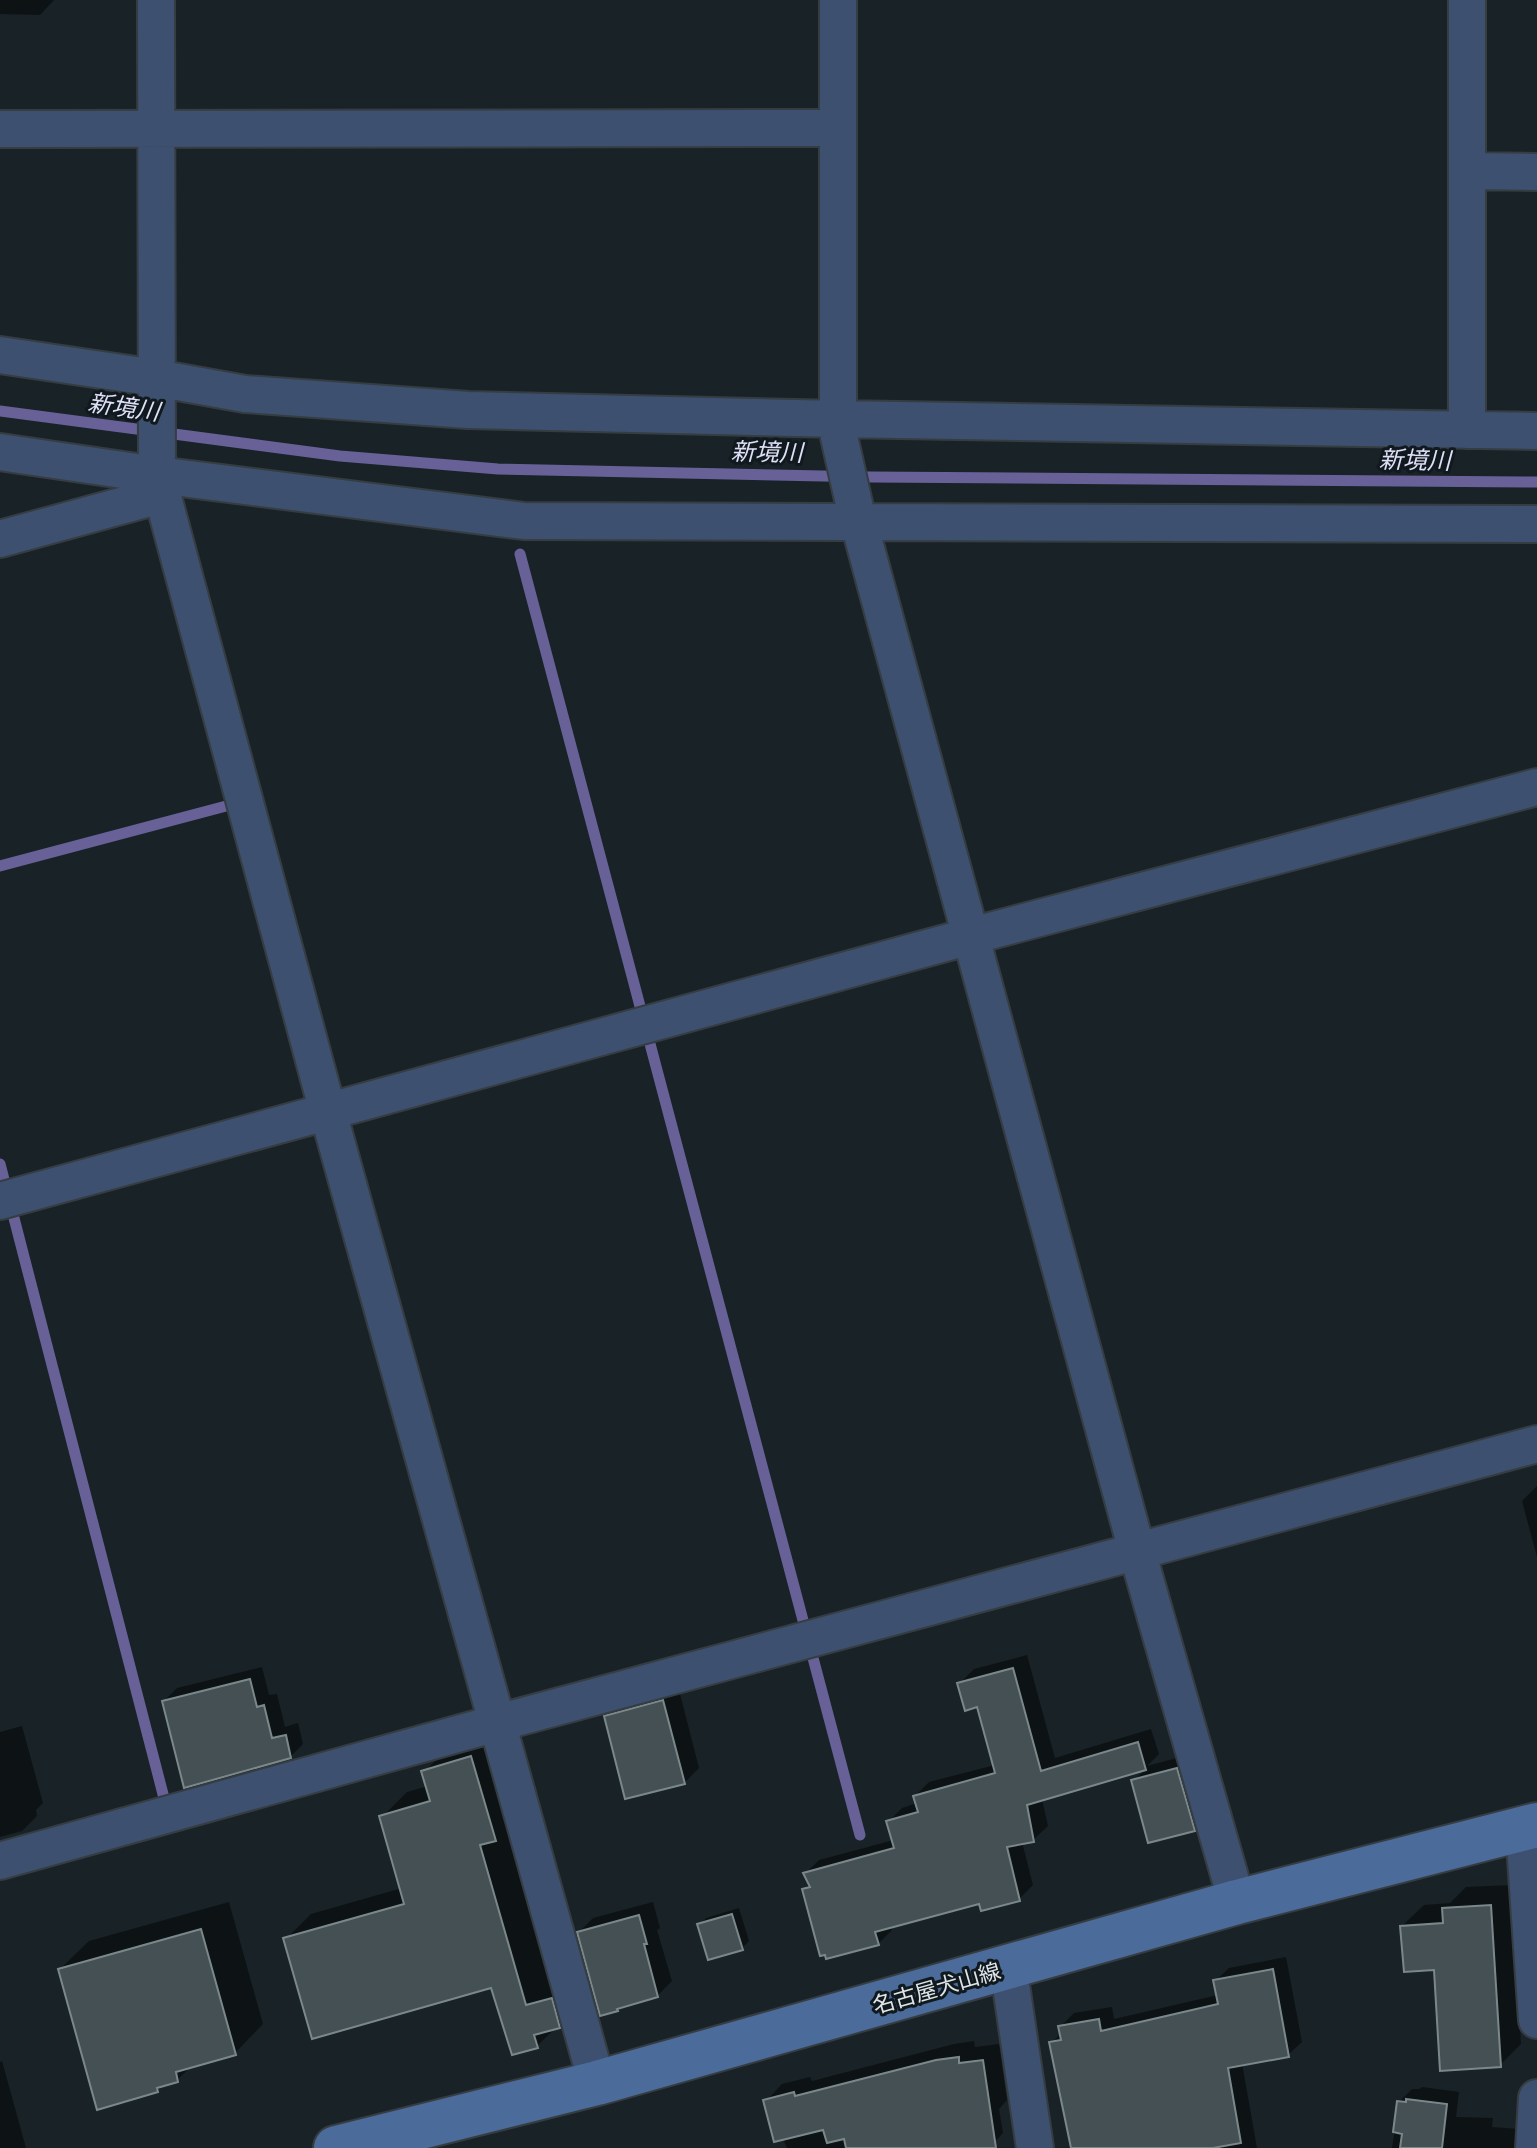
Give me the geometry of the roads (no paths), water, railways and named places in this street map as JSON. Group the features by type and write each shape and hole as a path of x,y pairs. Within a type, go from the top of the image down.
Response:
{"main road":[{"name":"名古屋犬山線","path":"336,2148 597,2083 1237,1902 1530,1827"}],"street":[{"path":"156,0 158,477 328,1112 597,2083"},
{"path":"838,0 838,426 856,515 1137,1551 1237,1902"},
{"path":"1467,0 1467,430"},
{"path":"0,129 838,128"},
{"path":"1467,171 1537,172"},
{"path":"0,355 156,385 468,410 838,426 1537,431"},
{"path":"0,452 158,477 524,521 856,515 1535,533"},
{"path":"0,539 158,477"},
{"path":"0,1201 971,936 1537,787"},
{"path":"0,1861 497,1723 1537,1444"},
{"path":"1530,1827 1537,2020"},
{"path":"1008,1965 1035,2148"},
{"path":"1534,2148 1537,2098"}],"waterway":[{"name":"新境川","path":"0,411 340,456 498,469 871,477 1537,482"},
{"path":"520,554 860,1835"},
{"path":"0,866 230,805"},
{"path":"0,1164 164,1798"}]}
